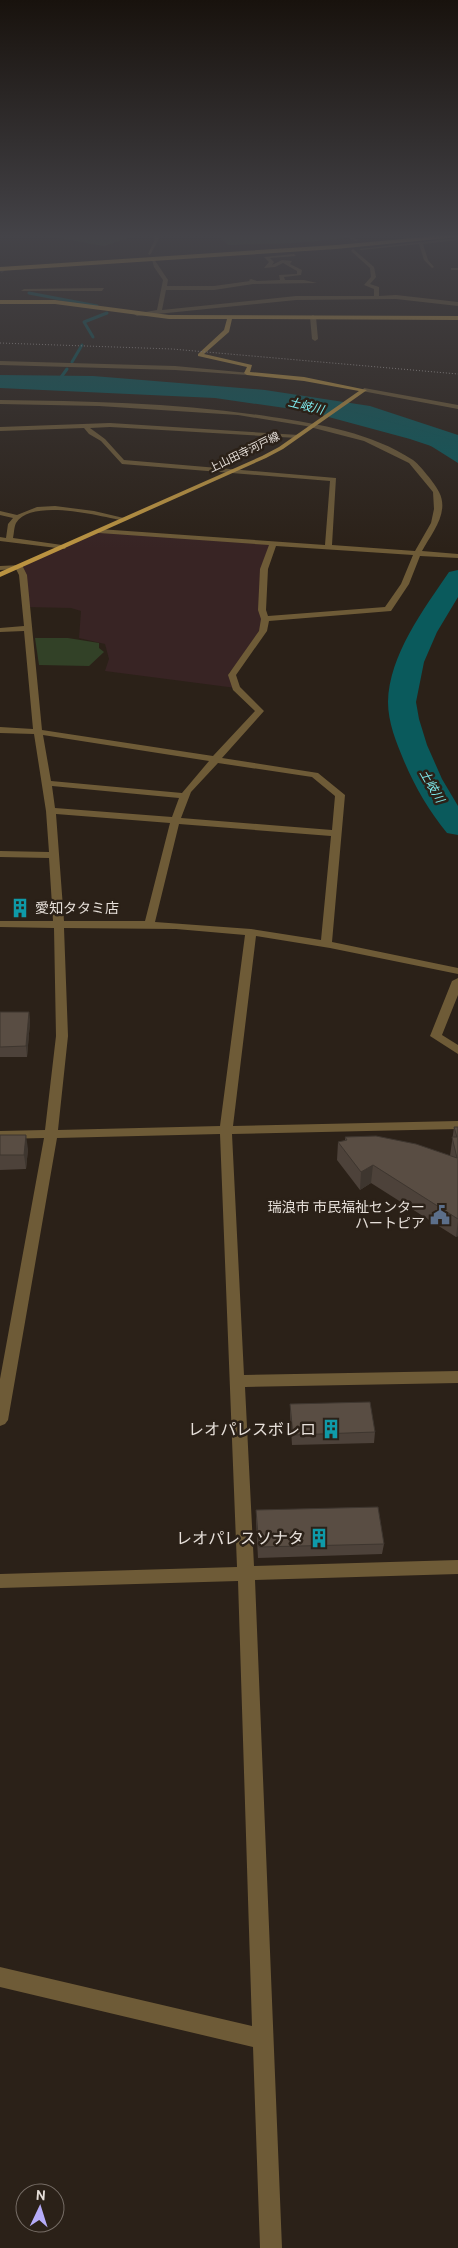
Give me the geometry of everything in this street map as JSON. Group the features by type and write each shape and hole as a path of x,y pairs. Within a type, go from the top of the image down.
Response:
{"main road":[{"path":"217,339 200,355 250,366 247,373 304,379 364,390"},
{"name":"上山田寺河戸線","path":"0,575 264,457 364,390"}],"street":[{"path":"0,363 139,366 247,373"},
{"path":"364,390 458,407"},
{"path":"0,402 202,409 266,416 313,424 348,434 388,449 414,464 435,491 437,503 436,520 416,554 406,582 388,608 265,619"},
{"path":"0,429 85,425 298,436"},
{"path":"85,425 91,433 103,440 122,462 334,480 328,547"},
{"path":"9,539 8,532 18,517 38,508 67,508 124,520"},
{"path":"0,513 18,517"},
{"path":"98,531 458,556"},
{"path":"0,539 62,548"},
{"path":"148,926 175,821 185,796 215,759 260,711 236,688 232,674 263,631 265,619 262,610 264,569 273,543"},
{"path":"0,568 19,567 23,576 38,732 51,811 59,926 62,1036 51,1134 0,1420"},
{"path":"0,630 28,628"},
{"path":"0,730 38,732 315,775 340,795 326,943"},
{"path":"46,782 185,796"},
{"path":"51,811 335,833"},
{"path":"0,854 54,855"},
{"path":"0,924 199,927 251,932 326,943 458,971"},
{"path":"251,932 226,1130 246,1574 271,2248"},
{"path":"458,982 436,1036 458,1050"},
{"path":"0,1135 458,1125"},
{"path":"237,1381 458,1377"},
{"path":"0,1581 458,1567"},
{"path":"0,1977 263,2039"}],"shaded area":[{"path":"99,531 273,543 264,569 263,631 229,673 236,688 105,671 109,659 105,644 79,638 81,611 71,608 26,607 19,567"}],"green space":[{"path":"35,638 68,638 99,643 99,648 104,652 89,666 39,665"}],"water":[{"path":"0,375 93,376 265,390 370,406 458,435 458,463 396,424 215,398 0,388"}],"building":[{"path":"0,1012 29,1012 26,1046 0,1047"},
{"path":"454,1127 458,1127 458,1219 373,1165 361,1172 338,1142 347,1140 345,1137 376,1136 416,1144 457,1158 452,1137 457,1137"},
{"path":"0,1135 26,1135 24,1155 0,1155"},
{"name":"レオパレスボレロ","path":"370,1402 375,1432 293,1435 290,1404"},
{"name":"レオパレスソナタ","path":"378,1507 384,1544 259,1547 256,1510"}],"waterway":[{"path":"72,362 82,345"},
{"path":"59,380 67,369"},
{"name":"土岐川","path":"306,405 417,435 458,449"},
{"name":"土岐川","path":"458,577 432,618 417,647 406,678 402,702 406,728 423,770 431,787 458,826"}],"railway":[{"path":"0,343 172,349 458,374"}],"place":[{"name":"愛知タタミ店","path":"20,908"},
{"name":"瑞浪市 市民福祉センター ハートピア","path":"440,1215"},
{"name":"レオパレスボレロ","path":"331,1429"},
{"name":"レオパレスソナタ","path":"319,1538"}]}
